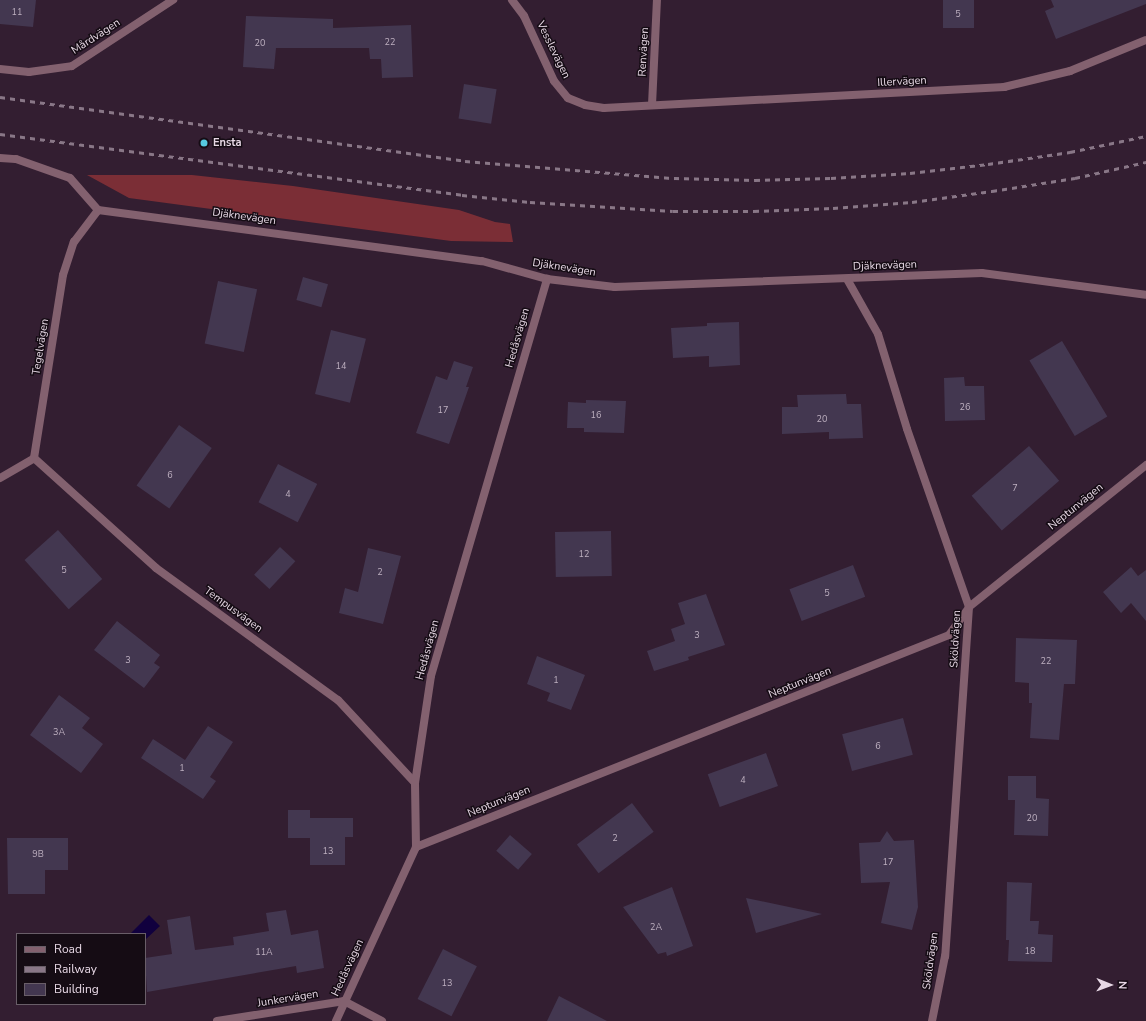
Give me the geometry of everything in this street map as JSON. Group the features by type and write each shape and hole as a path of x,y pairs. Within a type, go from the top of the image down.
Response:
{"street":[{"name":"Mårdvägen","path":"0,69 29,72 72,66 173,0"},
{"name":"Vesslevägen","path":"512,0 524,16 554,81 568,98 586,105 604,108 652,105"},
{"name":"Renvägen","path":"652,105 657,0"},
{"name":"Illervägen","path":"652,105 1004,87 1070,71 1146,40"},
{"path":"0,158 16,159 70,178 98,210"},
{"name":"Djäknevägen","path":"98,210 482,261 547,279 615,287 982,273 1146,295"},
{"name":"Tegelvägen","path":"34,458 63,275 74,242 98,210"},
{"name":"Hedåsvägen","path":"336,1021 416,847 415,782 431,676 547,279"},
{"name":"Sköldvägen","path":"847,279 878,334 907,429 969,607 945,956 932,1021"},
{"path":"0,478 34,458"},
{"name":"Tempusvägen","path":"34,458 156,568 338,700 415,782"},
{"name":"Neptunvägen","path":"416,847 949,635 969,607 1146,465"},
{"path":"344,1001 382,1021"},
{"name":"Junkervägen","path":"217,1021 344,1001"}],"shaded area":[{"path":"87,175 192,175 293,186 459,210 495,222 510,224 513,242 451,241 129,198"},
{"path":"149,915 160,926 146,939 146,933 131,933"}],"building":[{"path":"0,0 36,0 33,27 0,24"},
{"path":"943,0 974,0 974,28 943,28"},
{"path":"1051,0 1146,0 1146,4 1056,39 1045,11 1054,7"},
{"path":"246,16 333,19 333,28 411,25 413,77 382,78 381,59 370,59 369,48 276,48 274,69 243,67"},
{"path":"464,84 497,89 491,124 459,119"},
{"path":"303,277 328,284 321,307 296,300"},
{"path":"218,281 257,289 244,352 205,344"},
{"path":"739,322 740,365 709,367 709,356 673,358 671,328 707,326 707,323"},
{"path":"331,330 366,339 350,403 315,394"},
{"path":"1062,341 1107,416 1075,436 1029,361"},
{"path":"454,361 473,367 466,387 469,387 449,444 416,433 436,376 447,380"},
{"path":"964,377 965,386 984,386 985,420 945,421 944,378"},
{"path":"846,394 847,404 861,404 863,438 829,439 829,432 782,434 782,407 798,407 797,395"},
{"path":"586,400 626,401 624,433 584,432 584,428 567,428 568,402 586,403"},
{"path":"179,425 212,448 169,509 137,486"},
{"path":"1029,446 1059,481 1002,531 972,496"},
{"path":"278,464 317,484 298,522 258,502"},
{"path":"58,530 102,579 69,609 25,560"},
{"path":"611,531 612,576 556,577 555,532"},
{"path":"280,547 295,561 269,589 254,575"},
{"path":"368,548 401,556 383,624 339,613 345,588 358,592"},
{"path":"853,565 865,597 802,621 790,589"},
{"path":"1131,567 1138,576 1146,570 1146,621 1131,603 1121,613 1103,592"},
{"path":"706,594 725,645 688,657 689,660 654,671 647,651 675,641 671,629 685,624 678,603"},
{"path":"117,621 160,655 154,663 160,667 144,688 94,650"},
{"path":"1016,638 1077,640 1075,684 1064,684 1059,740 1030,738 1032,703 1029,703 1029,683 1015,682"},
{"path":"537,656 585,675 571,710 547,701 550,693 527,684"},
{"path":"59,695 90,718 82,728 103,744 81,773 30,735"},
{"path":"903,718 913,755 852,771 842,734"},
{"path":"208,726 233,742 210,777 216,781 203,799 141,758 153,739 185,760"},
{"path":"766,753 778,786 720,807 708,774"},
{"path":"1008,776 1036,776 1036,798 1049,799 1048,836 1014,835 1015,800 1008,800"},
{"path":"632,803 654,832 599,873 577,845"},
{"path":"288,810 310,810 310,818 353,818 353,837 345,837 345,865 310,865 310,838 288,838"},
{"path":"887,831 894,841 914,840 918,907 912,930 881,923 890,882 861,883 859,843 880,842"},
{"path":"510,835 532,854 518,870 496,851"},
{"path":"7,838 68,838 68,870 45,870 45,894 8,894"},
{"path":"1007,882 1032,883 1030,921 1039,921 1038,934 1053,935 1052,962 1008,961 1009,940 1006,940"},
{"path":"672,887 693,946 667,956 666,952 658,954 623,907"},
{"path":"746,898 822,914 756,933"},
{"path":"286,910 291,935 318,930 324,968 297,973 296,966 147,992 146,958 172,954 167,920 190,916 195,950 234,945 233,937 269,931 266,913"},
{"path":"443,949 477,966 451,1016 418,999"},
{"path":"559,996 607,1021 547,1021"}],"railway":[{"path":"0,97 465,161 674,178 755,180 831,178 910,173 988,164 1070,152 1146,136"},
{"path":"0,134 462,195 530,202 673,211 754,211 833,208 912,202 1075,178 1146,162"}],"place":[{"name":"Ensta","path":"204,143"}]}
